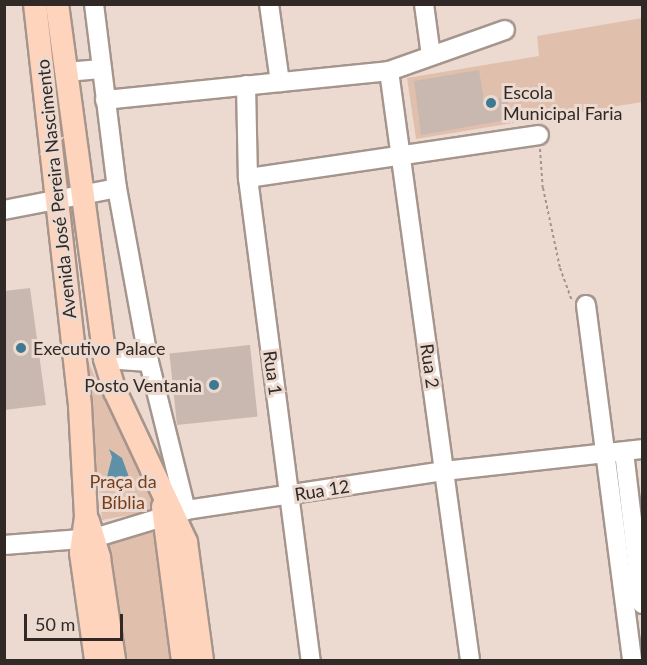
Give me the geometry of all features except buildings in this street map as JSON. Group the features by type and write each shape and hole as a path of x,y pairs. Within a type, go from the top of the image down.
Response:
{"main road":[{"name":"Avenida José Pereira Nascimento","path":"35,4 59,200 96,660"},
{"name":"Avenida José Pereira Nascimento","path":"57,4 105,359 115,391 186,542 202,660"},
{"name":"Avenida José Pereira Nascimento","path":"174,513 183,660"},
{"name":"Avenida José Pereira Nascimento","path":"87,531 114,660"}],"street":[{"path":"94,4 117,188 174,513"},
{"path":"269,4 280,82"},
{"path":"424,4 430,56"},
{"path":"105,100 389,71 505,30"},
{"path":"66,72 101,69"},
{"name":"Rua 2","path":"389,71 470,660"},
{"name":"Rua 1","path":"246,85 248,178 311,660"},
{"path":"248,178 539,135"},
{"path":"4,210 117,188"},
{"path":"586,305 625,452 642,604"},
{"path":"105,359 149,362"},
{"path":"625,452 632,660"},
{"name":"Rua 12","path":"4,545 174,513 444,471 625,452"}],"path":[{"path":"539,135 543,188 560,268 571,301 586,305"}],"green space":[{"path":"642,18 642,102 416,139 407,78 539,56 537,36"},
{"name":"Praça da Bíblia","path":"86,357 157,510 102,520"},
{"path":"159,529 177,660 124,660 107,536"}],"water":[{"path":"109,449 122,458 129,477 106,481 112,457"}],"place":[{"name":"Escola Municipal Faria","path":"491,103"},
{"name":"Executivo Palace","path":"21,348"},
{"name":"Posto Ventania","path":"214,385"}]}
